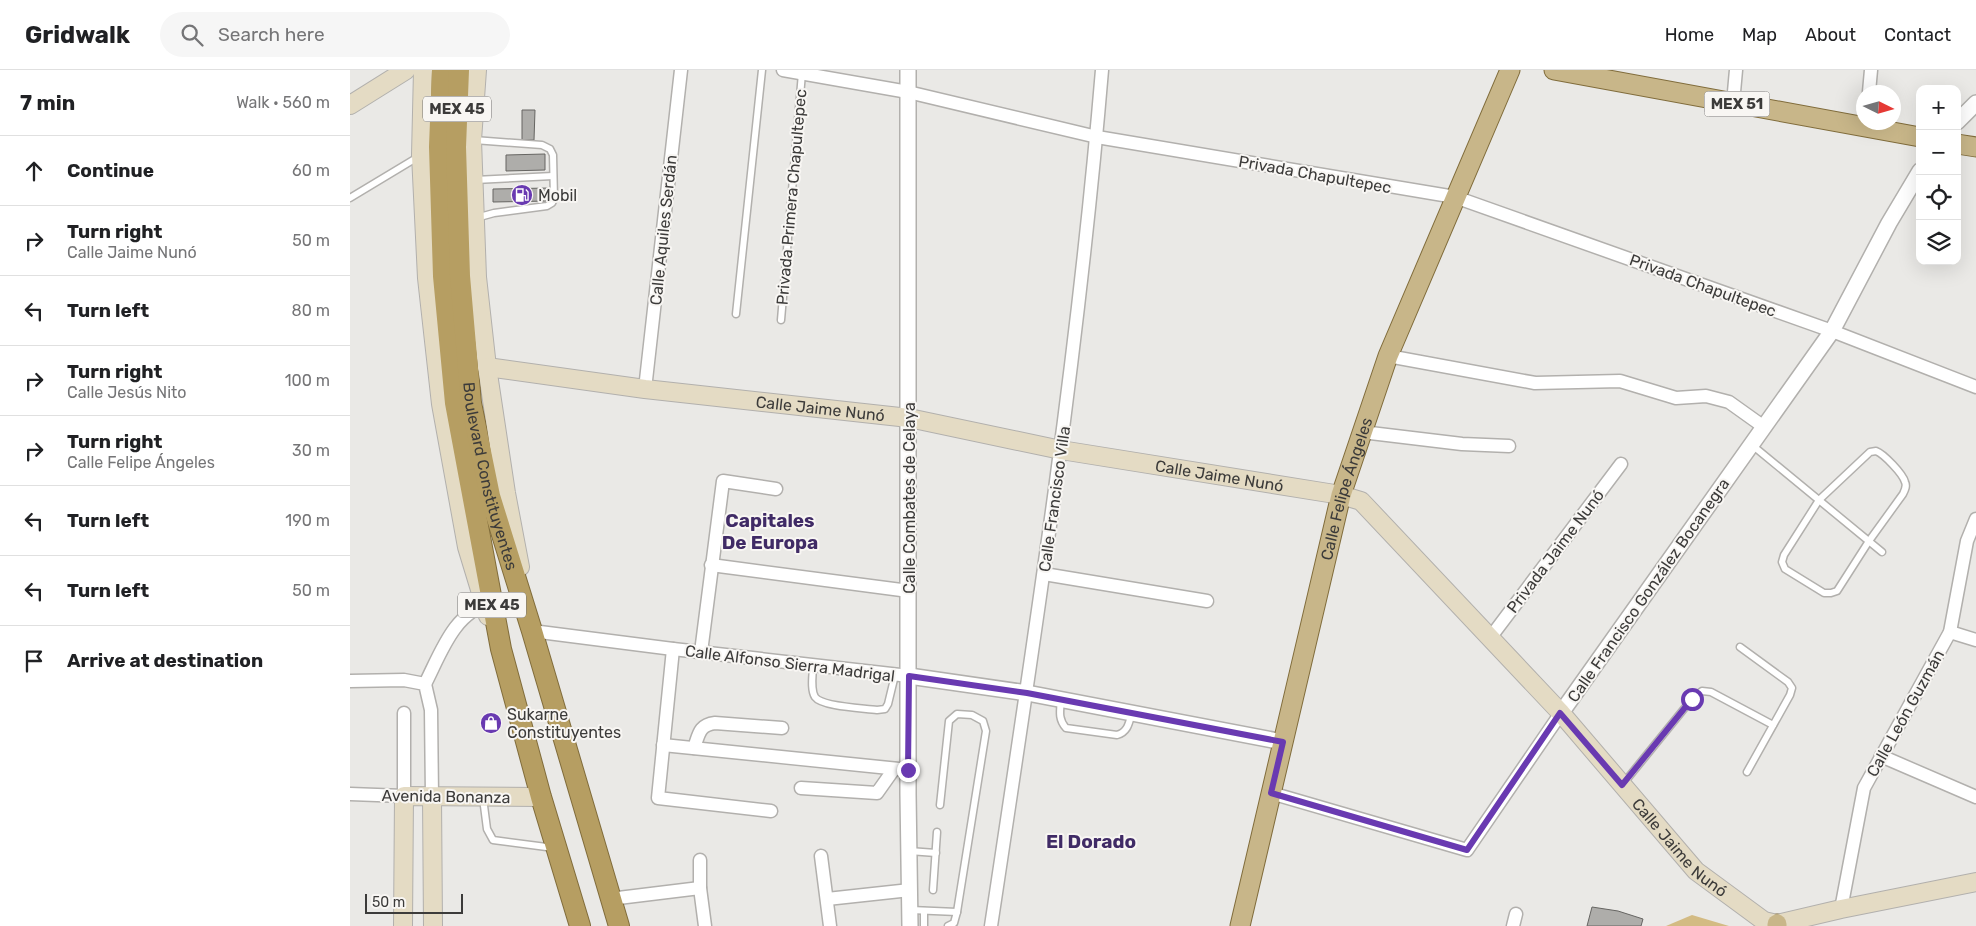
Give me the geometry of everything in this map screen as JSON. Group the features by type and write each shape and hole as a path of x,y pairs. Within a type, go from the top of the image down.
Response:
{"highway":[{"name":"Boulevard Constituyentes","path":"442,70 439,147 452,276 471,402 490,496 619,926"},
{"name":"Boulevard Constituyentes","path":"459,70 452,276 455,403 488,604 541,797 580,926"}],"main road":[{"path":"350,105 406,70"},
{"path":"423,70 421,155 427,278 441,404 467,547 488,604"},
{"path":"477,70 472,140 477,277 487,367 506,493 532,631"},
{"name":"Calle Felipe Ángeles","path":"1240,926 1341,495 1388,356 1510,70"},
{"name":"MEX 51","path":"1554,70 1856,123"},
{"name":"MEX 51","path":"1888,130 1916,136"},
{"path":"1961,145 1976,147"},
{"name":"Calle Jaime Nunó","path":"487,367 645,389 909,418 1061,450 1341,495 1361,501 1560,713 1696,871 1764,921 1777,925"},
{"path":"403,926 404,796"},
{"name":"Avenida Bonanza","path":"404,796 541,797"},
{"path":"432,796 433,926"},
{"path":"1777,925 1840,908 1976,882"}],"street":[{"name":"Calle Aquiles Serdán","path":"645,389 680,70"},
{"name":"Privada Chapultepec","path":"783,70 908,92 1097,137 1455,197 1832,331 1976,387"},
{"name":"Calle Combates de Celaya","path":"908,70 909,591 902,676 901,769 909,851 910,890 917,910 910,926"},
{"name":"Calle Francisco Villa","path":"991,926 1027,693 1061,450 1097,137 1102,70"},
{"path":"1733,103 1736,70"},
{"path":"1870,85 1871,70"},
{"path":"1961,118 1976,103"},
{"name":"Calle Francisco González Bocanegra","path":"1271,793 1467,850 1560,713 1832,331 1888,223 1918,175"},
{"path":"1388,356 1535,383 1620,381 1676,398 1706,396 1728,402 1764,427"},
{"path":"1362,432 1462,444 1509,446"},
{"name":"Privada Jaime Nunó","path":"1490,638 1620,464"},
{"path":"701,652 723,481 776,489"},
{"name":"Calle León Guzmán","path":"1840,908 1864,788 1950,632 1967,541 1976,519"},
{"path":"711,566 909,591"},
{"path":"1044,574 1207,601"},
{"path":"432,796 431,710 425,684 454,628 469,612 488,604"},
{"name":"Calle Alfonso Sierra Madrigal","path":"532,631 1027,693 1283,742"},
{"path":"1950,632 1976,640"},
{"path":"673,649 658,798 771,811"},
{"path":"350,681 404,680 425,684"},
{"path":"404,713 404,796"},
{"path":"694,748 701,730 706,724 782,728"},
{"path":"663,744 901,769"},
{"path":"1881,756 1976,797"},
{"path":"801,788 877,793 901,769"},
{"name":"Avenida Bonanza","path":"350,794 404,796"},
{"path":"821,856 830,926"},
{"path":"700,860 700,888 705,926"},
{"path":"610,899 700,888"},
{"path":"827,899 910,890"}],"lane":[{"path":"736,314 762,70"},
{"name":"Privada Primera Chapultepec","path":"781,320 802,73"},
{"path":"472,140 542,145 550,150 553,155 552,204 494,212 475,218"},
{"path":"350,198 421,155"},
{"path":"473,180 553,176"},
{"path":"1751,444 1882,552"},
{"path":"1870,452 1881,453 1905,480 1906,486 1903,494 1837,591 1831,593 1824,593 1805,579 1785,568 1782,562 1784,555 1819,500 1870,452"},
{"path":"1740,647 1788,682 1792,688 1790,695 1747,772"},
{"path":"813,665 815,697 823,703 868,709 885,709 902,676"},
{"path":"1622,785 1692,699 1702,692 1712,692 1773,725"},
{"path":"1060,700 1059,717 1066,728 1117,735 1124,733 1132,712"},
{"path":"940,805 949,721 957,714 972,715 983,721 986,731 957,912 954,923 948,926"},
{"path":"482,796 487,829 494,840 557,848"},
{"path":"934,890 938,832"},
{"path":"909,851 936,853"},
{"path":"924,926 917,910 957,912"}],"shaded area":[{"path":"1692,915 1729,926 1666,926"}],"building":[{"name":"Mobil","path":"522,110 535,110 534,140 522,140"},
{"name":"Mobil","path":"545,154 545,170 506,171 506,155"},
{"name":"Mobil","path":"550,188 550,201 493,202 493,189"},
{"path":"1592,907 1618,911 1643,919 1641,926 1587,926"}],"place":[{"name":"Mobil","path":"522,195"},
{"name":"Sukarne Constituyentes","path":"491,723"}],"district":[{"name":"Capitales De Europa","path":"770,531"},
{"name":"El Dorado","path":"1091,841"}],"route":[{"path":"908,770 909,676 1027,693 1283,742 1271,793 1467,850 1560,713 1622,785 1692,699"}]}
